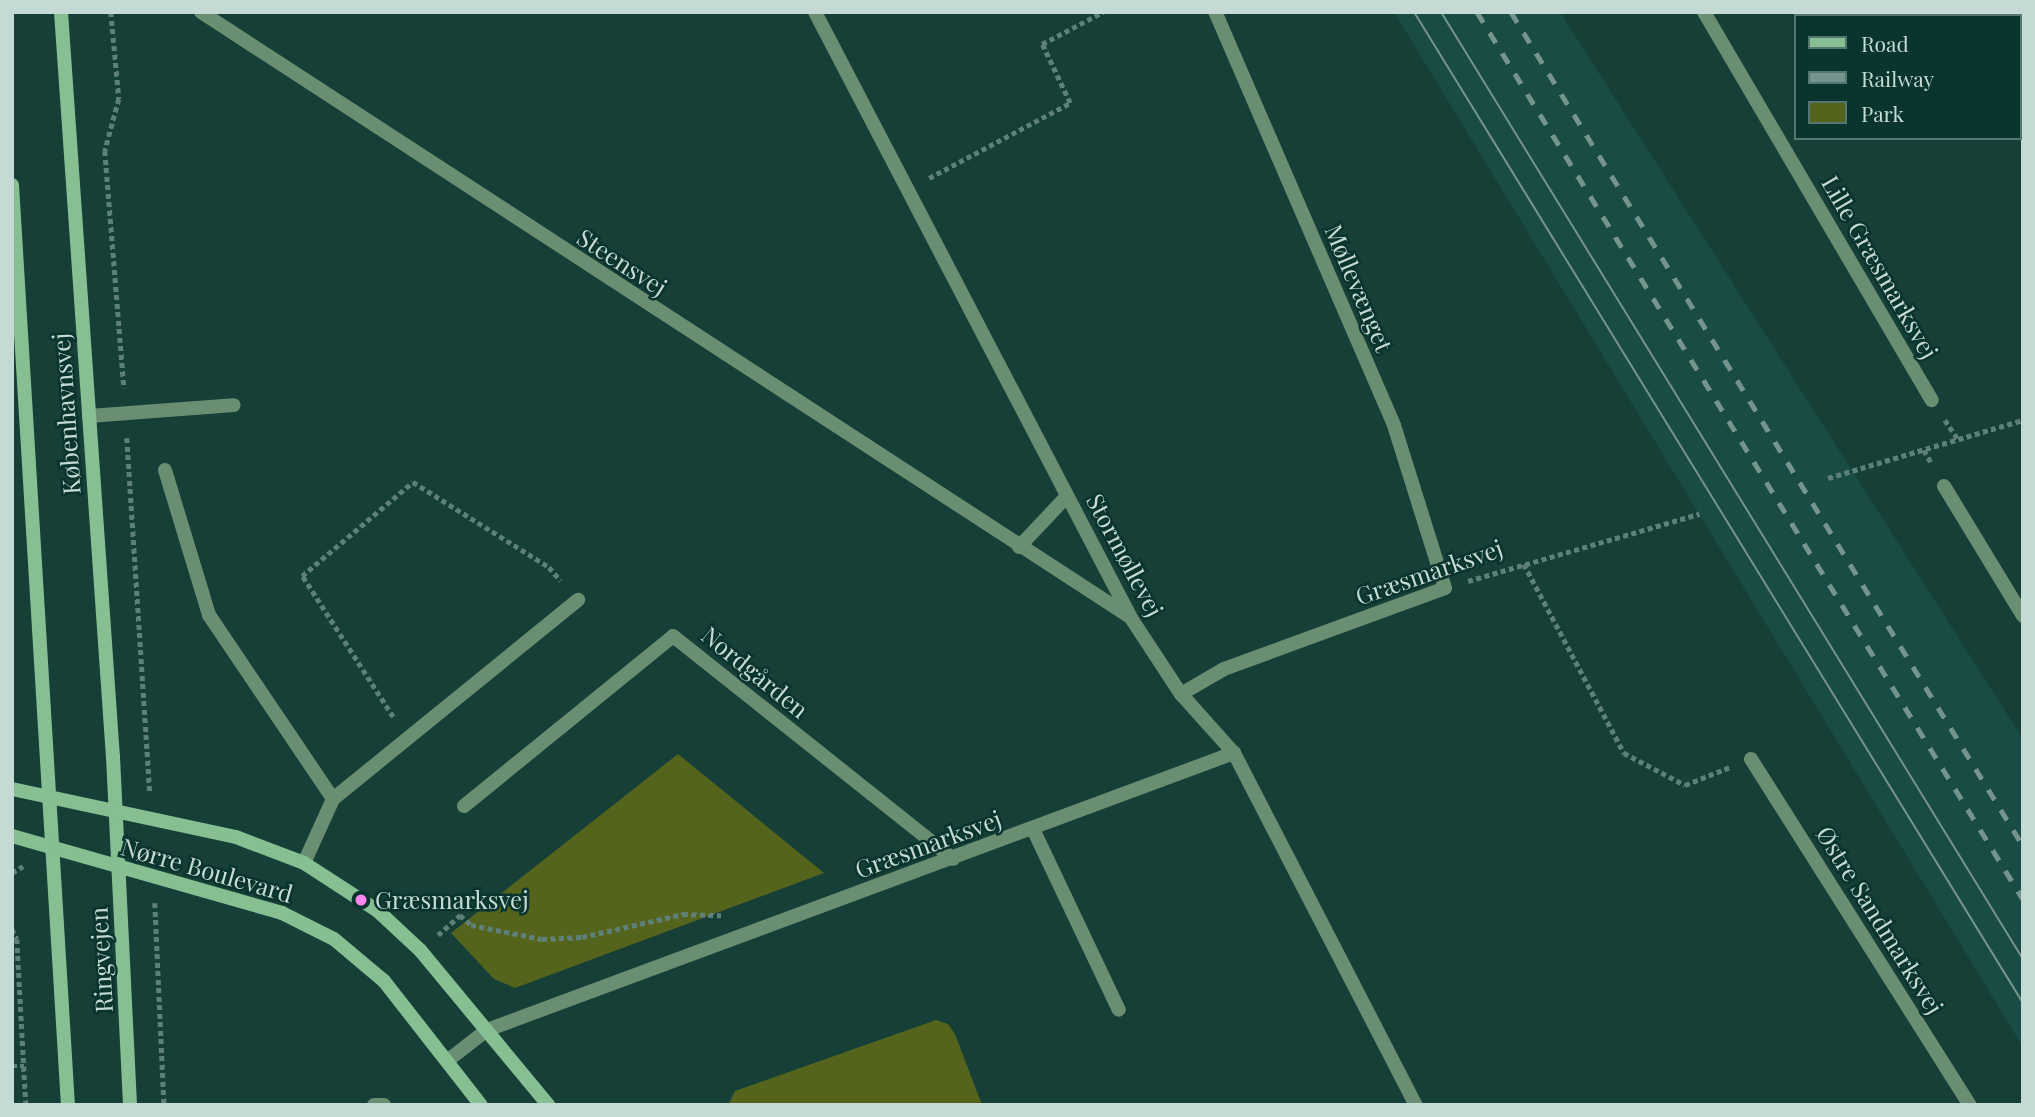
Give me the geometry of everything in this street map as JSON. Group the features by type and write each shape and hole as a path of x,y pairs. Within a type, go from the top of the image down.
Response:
{"main road":[{"name":"Københavnsvej","path":"61,12 116,813"},
{"name":"Københavnsvej","path":"12,185 52,848"},
{"name":"Nørre Boulevard","path":"12,789 236,837 304,863 378,911 420,950 548,1105"},
{"name":"Ringvejen","path":"116,813 130,1105"},
{"name":"Nørre Boulevard","path":"12,836 282,913 334,939 384,981 481,1105"},
{"name":"Ringvejen","path":"52,848 68,1105"}],"street":[{"name":"Steensvej","path":"201,12 1131,618"},
{"name":"Stormøllevej","path":"815,12 1131,618 1181,694 1234,753 1416,1105"},
{"name":"Møllevænget","path":"1215,12 1394,425 1445,588"},
{"name":"Lille Græsmarksvej","path":"1704,12 1932,400"},
{"path":"89,416 234,405"},
{"path":"165,470 209,615 333,799"},
{"path":"1944,486 2023,616"},
{"path":"1019,547 1067,496"},
{"name":"Græsmarksvej","path":"1181,694 1224,669 1445,588"},
{"name":"Nørre Boulevard","path":"304,863 333,799 578,600"},
{"name":"Nordgården","path":"464,806 673,636 953,859"},
{"name":"Græsmarksvej","path":"447,1061 487,1030 1234,753"},
{"name":"Østre Sandmarksvej","path":"1751,759 1970,1105"},
{"path":"1033,829 1119,1010"},
{"path":"374,1105 384,1105"}],"path":[{"path":"111,12 119,99 106,151 126,413 151,820"},
{"path":"907,189 1070,103 1042,44 1103,12"},
{"path":"1828,478 2023,420"},
{"path":"406,739 302,576 413,482 549,567 578,600"},
{"name":"Græsmarksvej","path":"1445,588 1699,514"},
{"path":"1524,564 1624,753 1685,786 1751,759"},
{"path":"155,878 164,1105"},
{"path":"420,950 460,915 471,925 542,939 582,936 683,914 733,915"},
{"path":"12,929 18,939 26,1105"},
{"path":"12,1066 24,1066"}],"shaded area":[{"path":"1394,12 1560,12 2023,739 2023,1047"}],"green space":[{"path":"678,754 824,873 515,988 494,979 451,933"},
{"path":"936,1020 948,1024 955,1034 982,1105 728,1105 735,1091"}],"tram line":[{"path":"1414,12 2023,1003"},
{"path":"1441,12 2023,959"}],"railway":[{"path":"1477,12 2023,899"},
{"path":"1511,12 2023,846"}],"place":[{"name":"Græsmarksvej","path":"361,900"}]}
